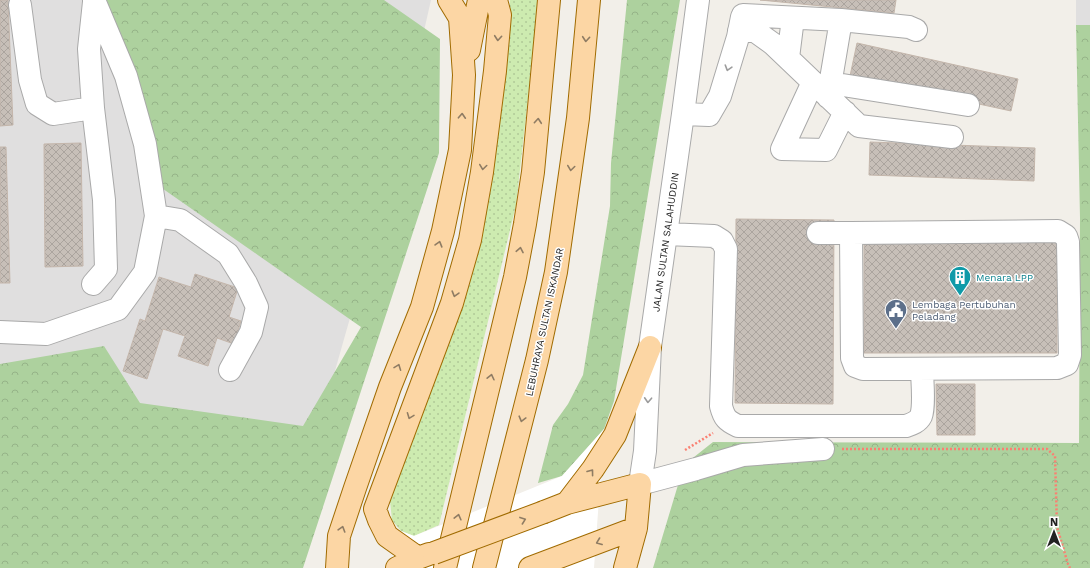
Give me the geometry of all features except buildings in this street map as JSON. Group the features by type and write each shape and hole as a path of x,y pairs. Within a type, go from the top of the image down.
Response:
{"main road":[{"path":"337,568 340,536 354,488 390,387 422,307 443,231 460,150 464,75 460,18 449,0"},
{"path":"464,75 479,0"},
{"path":"432,560 387,536 375,509 452,303 470,240 482,172 495,71 500,15 496,0"},
{"path":"432,560 515,277 533,172 549,0"},
{"name":"LEBUHRAYA SULTAN ISKANDAR","path":"484,568 537,360 556,272 578,118 589,0"},
{"path":"567,503 593,469 615,435 650,347"},
{"path":"397,568 432,560 567,503 640,484 636,528 625,568"},
{"path":"536,566 636,528"}],"street":[{"path":"93,284 106,269 104,200 93,108 88,49 94,0"},
{"path":"0,332 46,334 118,309 145,272 156,216 145,144 126,76 94,0"},
{"name":"JALAN SULTAN SALAHUDDIN","path":"640,484 646,451 650,347 698,0"},
{"path":"20,5 30,80 37,104 53,114 93,108"},
{"path":"683,114 709,115 720,96 743,15"},
{"path":"743,15 841,20 909,27 916,30"},
{"path":"743,15 754,31 773,44 824,87 844,112 859,126 952,137"},
{"path":"788,58 793,18"},
{"path":"841,20 824,87 782,149 826,150 844,112"},
{"path":"824,87 968,105"},
{"path":"156,216 180,220 228,254 246,283 258,307 251,332 230,370"},
{"path":"818,233 1058,232 1066,236 1069,257 1070,355 1067,364 1057,368 863,369 855,366 852,358 851,233"},
{"path":"666,234 714,236 722,241 726,249 721,406 723,416 730,423 738,426 906,426 913,424 921,417 923,405 922,369"},
{"path":"640,484 742,455 823,449"}],"path":[{"path":"682,451 730,423"},
{"path":"823,449 1047,449 1055,456 1057,527 1070,568"}],"shaded area":[{"path":"0,0 431,0 394,163 279,568 0,568"},
{"path":"1076,0 1090,0 1090,25 1076,25"}],"green space":[{"path":"99,0 384,0 440,39 439,153 303,568 0,568 0,364 104,346 140,403 303,426 361,327 146,177"},
{"path":"510,0 539,0 516,205 439,525 414,536 401,531 392,520 390,501 453,332 502,96"},
{"path":"627,0 680,0 614,401 604,429 562,476 538,483 553,425 568,404 583,375 610,206 611,163"},
{"path":"1076,25 1090,25 1090,568 653,568 684,465 713,442 1079,443 1080,218"}],"pier":[{"path":"604,429 594,568 389,568 401,531 414,536 562,476"}],"place":[{"name":"Menara LPP","path":"960,296"},
{"name":"Lembaga Pertubuhan Peladang","path":"896,330"}]}
